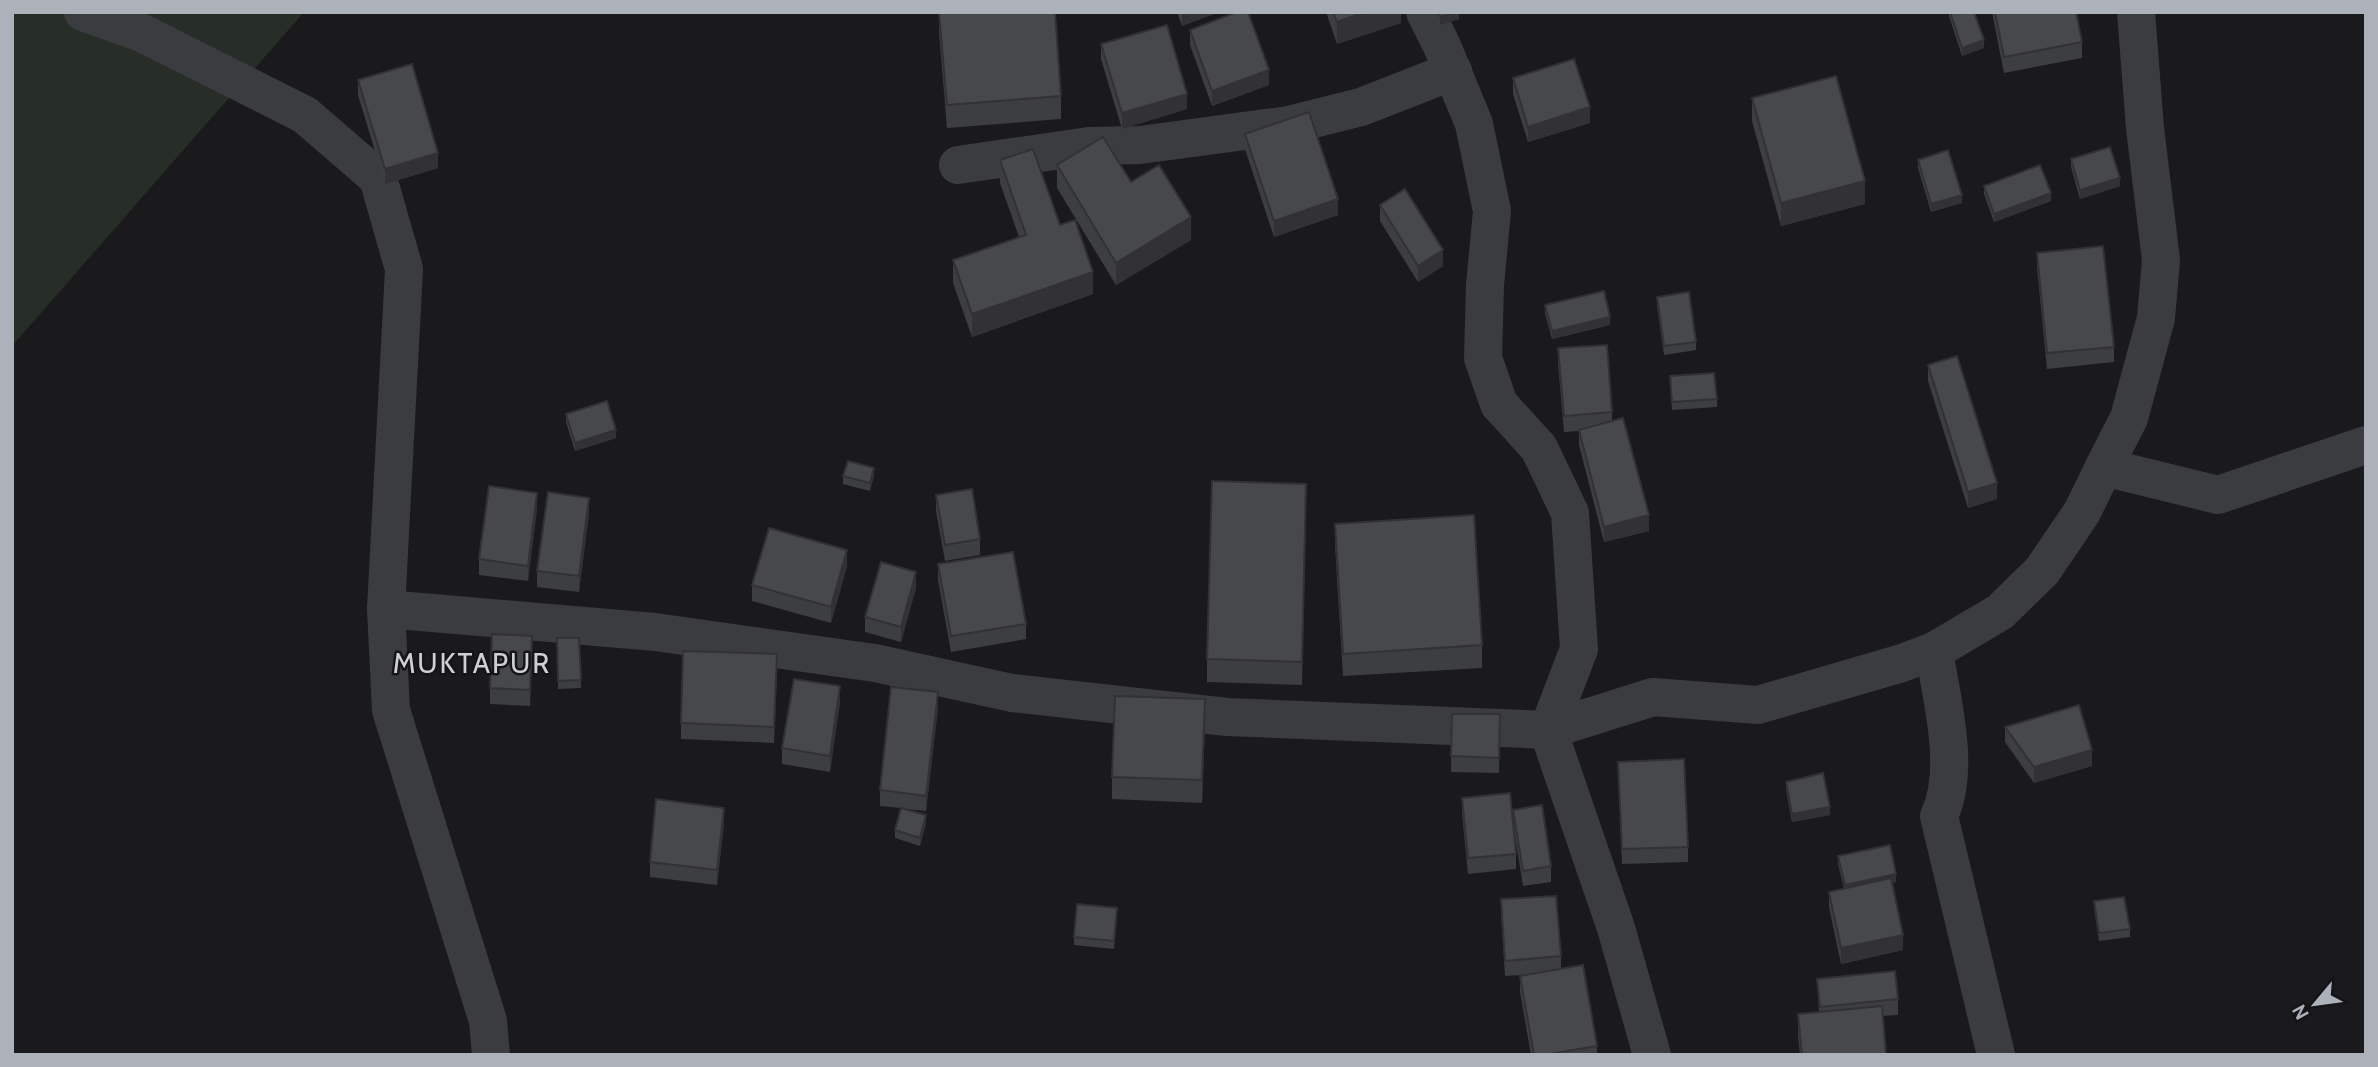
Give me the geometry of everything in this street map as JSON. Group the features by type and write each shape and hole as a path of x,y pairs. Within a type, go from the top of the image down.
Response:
{"street":[{"path":"83,12 142,33 304,115 378,178 404,269 386,609 391,710 488,1021 491,1055"},
{"path":"1425,12 1474,124 1492,211 1485,285 1483,358 1499,404 1539,448 1570,513 1579,649 1548,730 1616,928 1652,1055"},
{"path":"386,609 655,632 875,663 1012,693 1227,717 1548,730 1653,697 1758,705 1902,663 1934,651 2000,612 2042,571 2082,512 2129,418 2157,318 2161,260 2145,128 2136,12"},
{"path":"958,164 1089,146 1140,145 1289,125 1361,107 1452,71"},
{"path":"2104,467 2218,495 2366,445"},
{"path":"1934,651 1949,747 1947,801 1939,816 1996,1055"}],"shaded area":[{"path":"12,12 304,12 12,346"}],"building":[{"path":"939,12 1055,12 1061,96 947,105"},
{"path":"1237,12 1248,12 1269,70 1212,91 1190,30"},
{"path":"1333,12 1365,12 1337,22"},
{"path":"1439,12 1454,12 1440,17"},
{"path":"1950,12 1974,12 1984,40 1962,48"},
{"path":"1995,12 2076,12 2082,42 2004,57"},
{"path":"1167,25 1187,94 1122,113 1101,44"},
{"path":"1574,59 1590,107 1528,127 1513,78"},
{"path":"412,64 438,153 385,169 358,80"},
{"path":"1836,76 1865,181 1781,203 1752,98"},
{"path":"1309,112 1338,199 1274,221 1245,134"},
{"path":"1103,137 1131,182 1159,165 1191,217 1116,263 1057,165"},
{"path":"2110,147 2120,178 2080,190 2071,159"},
{"path":"1033,149 1060,225 1075,220 1093,272 972,314 953,260 1026,235 1000,160"},
{"path":"1948,150 1962,195 1931,204 1918,160"},
{"path":"2040,165 2051,193 1994,214 1984,186"},
{"path":"1405,189 1443,250 1418,266 1380,205"},
{"path":"2103,246 2114,347 2047,353 2037,253"},
{"path":"1604,291 1610,317 1552,331 1545,305"},
{"path":"1689,292 1696,342 1664,346 1657,297"},
{"path":"1607,345 1612,412 1564,416 1558,348"},
{"path":"1957,356 1997,483 1968,492 1928,365"},
{"path":"1714,373 1717,399 1672,402 1670,376"},
{"path":"607,401 616,430 575,443 566,414"},
{"path":"1623,418 1649,515 1604,527 1579,430"},
{"path":"848,461 874,468 870,483 843,476"},
{"path":"1212,481 1306,484 1302,662 1207,659"},
{"path":"489,486 537,493 528,566 479,559"},
{"path":"972,489 980,539 945,545 936,495"},
{"path":"548,492 589,498 579,576 537,571"},
{"path":"1474,515 1482,645 1343,654 1335,524"},
{"path":"769,528 847,550 831,607 752,585"},
{"path":"1013,552 1026,624 951,636 938,564"},
{"path":"881,562 916,572 901,627 865,617"},
{"path":"492,634 532,636 530,690 490,688"},
{"path":"557,638 579,638 581,680 558,681"},
{"path":"683,651 777,654 774,727 681,723"},
{"path":"794,679 840,686 830,756 782,748"},
{"path":"891,687 938,692 926,796 880,790"},
{"path":"1115,696 1205,699 1202,780 1112,777"},
{"path":"2079,705 2092,750 2034,767 2005,727"},
{"path":"1452,714 1500,714 1499,758 1451,756"},
{"path":"1684,759 1688,847 1622,849 1618,762"},
{"path":"1823,773 1830,807 1792,814 1786,782"},
{"path":"1510,793 1516,854 1468,858 1462,798"},
{"path":"656,799 724,808 717,870 650,862"},
{"path":"1542,805 1551,866 1523,871 1513,810"},
{"path":"901,808 926,815 920,838 895,830"},
{"path":"1890,845 1896,874 1845,885 1838,856"},
{"path":"1891,878 1903,935 1841,948 1829,892"},
{"path":"1556,896 1561,956 1505,961 1501,899"},
{"path":"2124,897 2130,929 2099,933 2094,901"},
{"path":"1077,904 1117,908 1114,941 1074,937"},
{"path":"1583,965 1597,1046 1534,1055 1520,976"},
{"path":"1895,971 1898,999 1820,1007 1817,979"},
{"path":"1882,1006 1886,1055 1802,1055 1798,1014"}],"district":[{"name":"MUKTAPUR","path":"472,663"}]}
